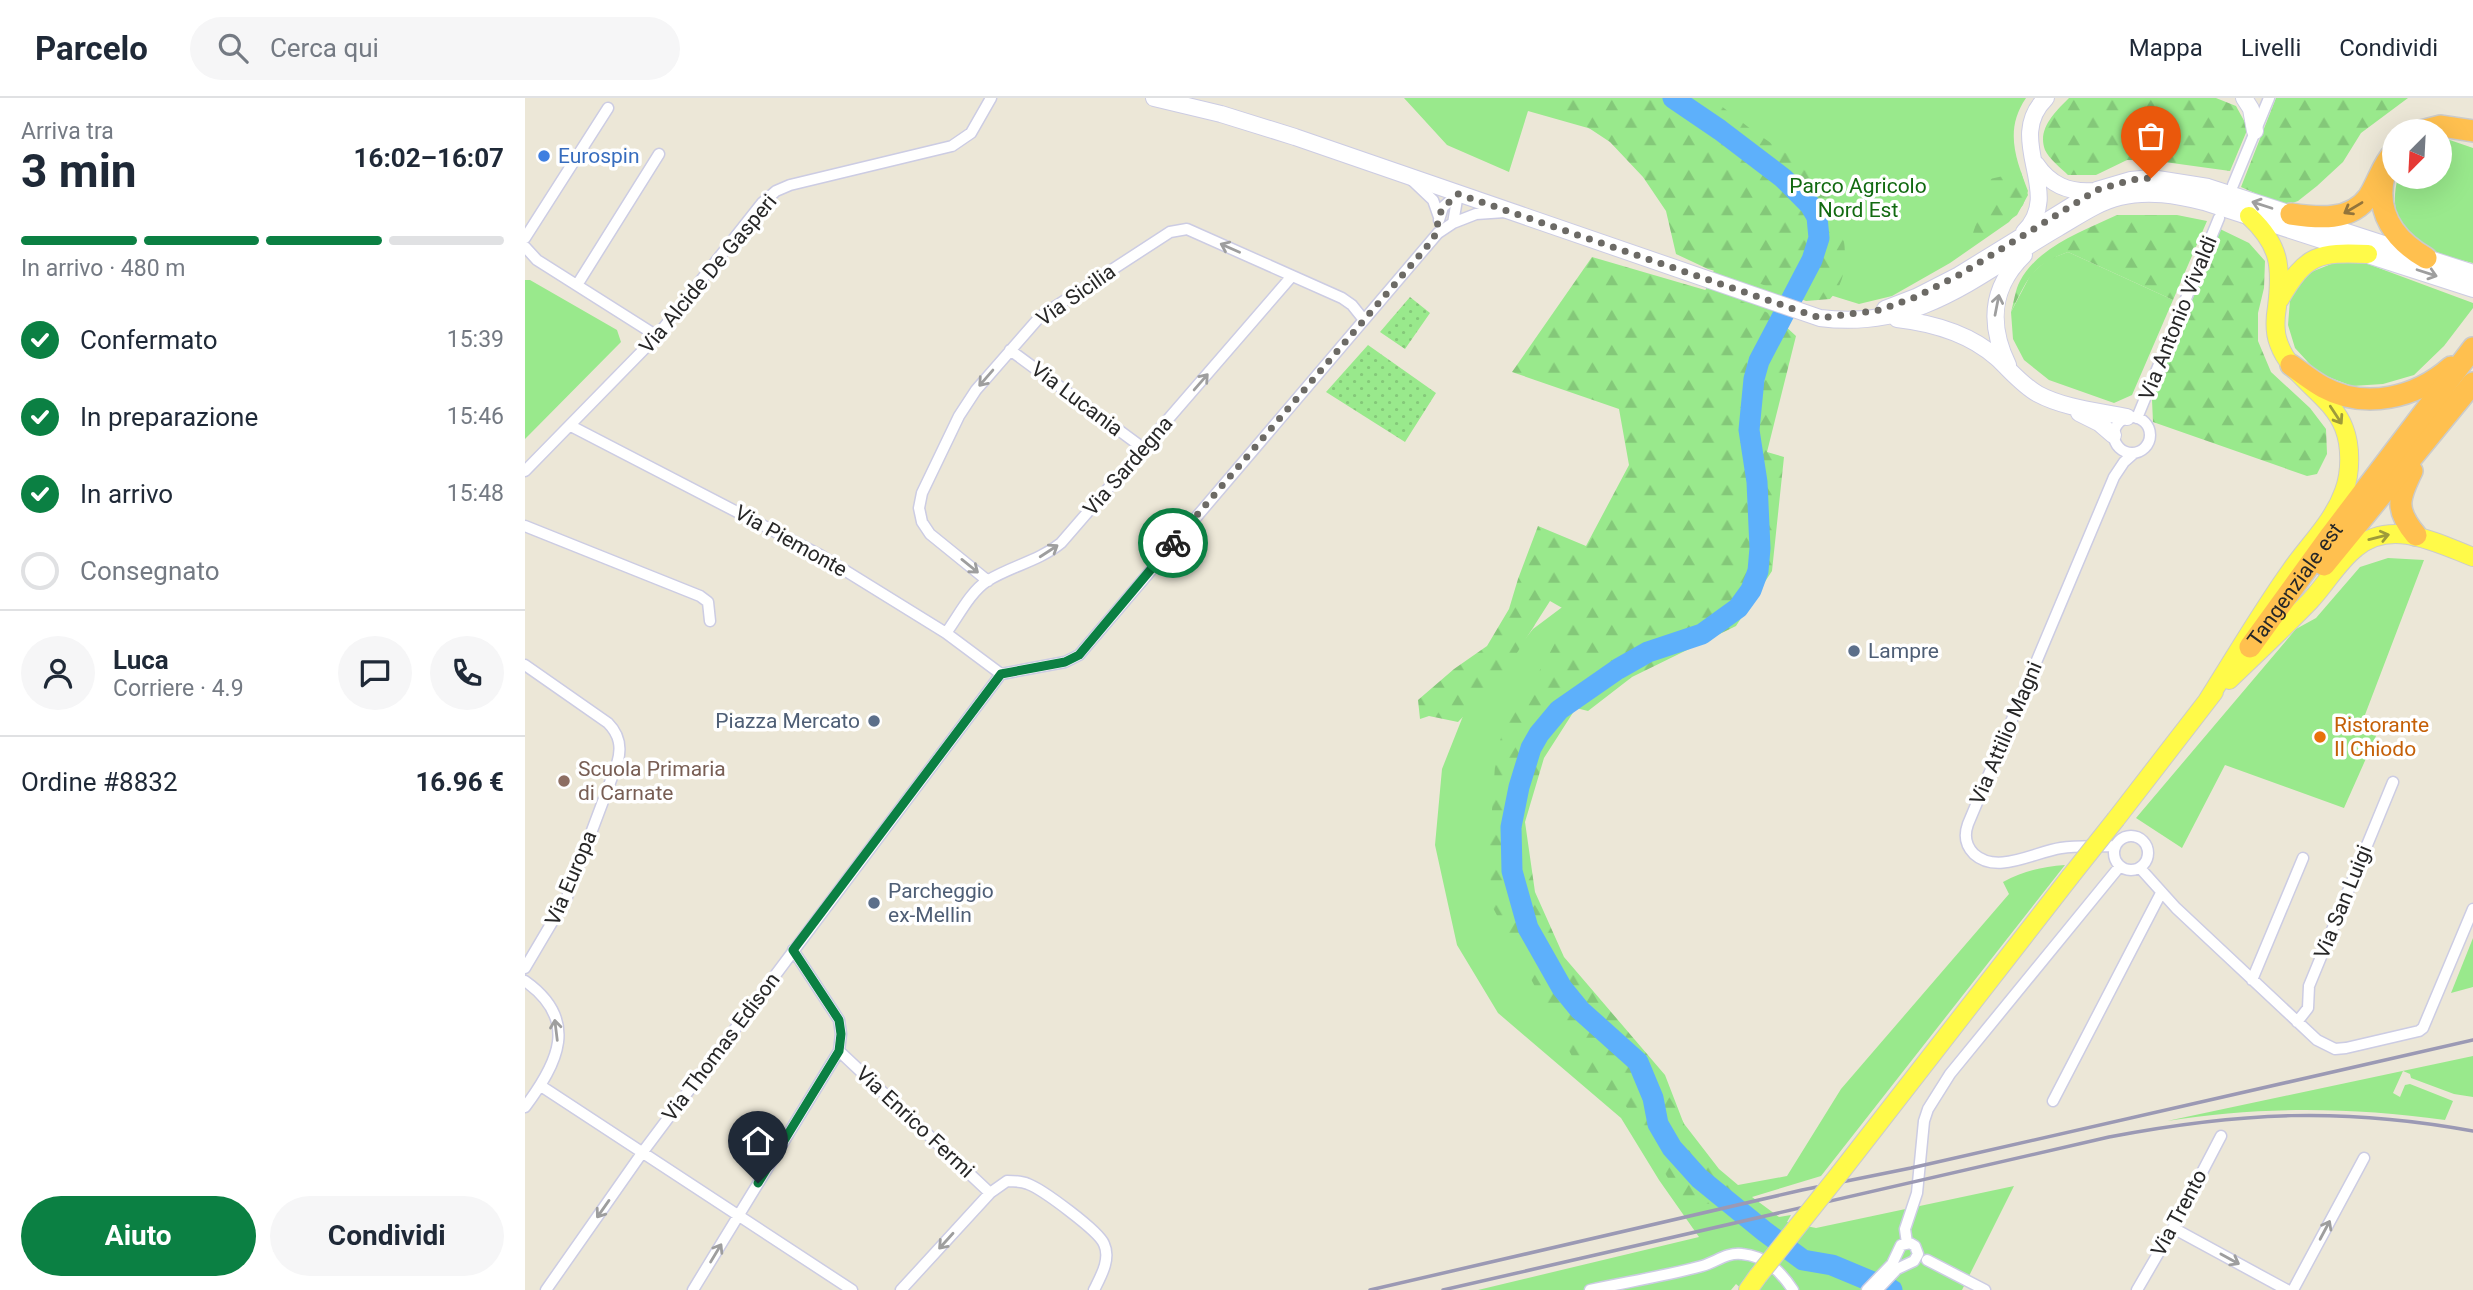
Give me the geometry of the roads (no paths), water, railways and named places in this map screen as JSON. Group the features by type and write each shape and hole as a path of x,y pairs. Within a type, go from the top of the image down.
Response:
{"highway":[{"path":"2452,128 2473,131"},
{"path":"2291,215 2329,218 2350,211 2369,196 2382,173"},
{"path":"2383,189 2381,196 2385,215 2400,238 2412,250 2426,258"},
{"path":"2291,365 2337,393 2353,398 2376,399 2400,395 2427,384 2473,348"},
{"name":"Tangenziale est","path":"2250,647 2473,348"},
{"name":"Tangenziale est","path":"2250,647 2343,544 2473,383"},
{"path":"2416,535 2403,516 2400,496 2428,440 2473,410"}],"main road":[{"path":"1154,98 1221,114 1820,318 1845,321 1886,318 1919,321 1953,332 1984,348 2038,394 2062,403 2099,423 2115,440"},
{"path":"2015,241 2030,226 2038,204 2038,183 2028,143 2030,127 2039,105 2046,98"},
{"path":"2244,98 2251,109 2255,131"},
{"path":"2254,98 2266,98"},
{"path":"2033,160 2046,177 2075,191 2177,195 2469,282"},
{"path":"1820,318 1863,314 1896,305 1959,275 2015,241 2109,192 2151,178 2208,187 2426,258 2469,282"},
{"path":"1886,318 1929,304 1962,287 2109,192"},
{"path":"2207,701 2292,568 2332,516 2345,488 2349,454 2343,424 2330,405 2291,365 2278,341 2275,325 2280,268 2274,247 2263,229 2249,216"},
{"path":"2011,370 1996,337 1996,306 2001,288 2013,266 2041,238"},
{"path":"2277,305 2294,276 2314,259 2330,253 2368,254"},
{"path":"2062,403 2132,417"},
{"path":"2207,701 2310,601 2354,549 2375,538 2394,534 2416,535 2473,556"},
{"path":"1753,1283 2250,647"}],"street":[{"name":"Via Alcide De Gasperi","path":"525,471 657,336 762,204 776,191 790,185 952,146 971,133 991,98"},
{"path":"2233,185 2266,98"},
{"path":"525,238 608,108"},
{"path":"577,285 659,154"},
{"path":"1408,177 1433,200 1439,217"},
{"path":"1438,233 1443,207 1458,194"},
{"path":"1453,223 1458,194"},
{"path":"1001,674 1065,662 1079,655 1438,233 1453,223 1476,214 1508,212"},
{"name":"Via Antonio Vivaldi","path":"2132,417 2219,218"},
{"name":"Via Sicilia","path":"988,581 930,534 922,522 919,508 922,493 959,416 976,390 1047,312 1170,232 1187,229 1342,298 1352,305 1364,320"},
{"path":"525,247 537,260 657,336"},
{"name":"Via Sardegna","path":"946,633 978,589 988,581 1053,550 1293,276"},
{"name":"Via Lucania","path":"1010,350 1143,449"},
{"path":"2132,417 2148,428 2150,439 2144,449 2133,454 2124,452 2115,440 2117,424 2132,417"},
{"name":"Via Piemonte","path":"571,426 820,555 946,633 1001,674"},
{"name":"Via Attilio Magni","path":"2114,477 2115,440"},
{"name":"Via Attilio Magni","path":"2115,846 2061,848 2007,862 1991,863 1974,854 1965,837 1968,824 2114,477 2133,454"},
{"path":"525,526 700,596 708,602 710,621"},
{"name":"Via Europa","path":"525,665 608,723 613,728 621,748 567,897 525,968"},
{"name":"Via Thomas Edison","path":"546,1290 642,1153 1001,674"},
{"name":"Via San Luigi","path":"2297,1022 2308,1008 2309,986 2393,782"},
{"path":"2129,836 2140,839 2148,848 2147,860 2140,868 2129,870 2120,866 2114,857 2115,846 2129,836"},
{"path":"2252,980 2303,858"},
{"path":"1916,1253 1905,1229 1917,1193 1923,1128 1932,1103 1950,1074 2120,866"},
{"path":"2140,868 2161,893 2297,1022 2317,1040 2335,1049 2419,1031 2428,1019 2473,909"},
{"path":"2053,1101 2161,893"},
{"path":"693,1290 839,1051 839,1020 793,950"},
{"path":"525,981 546,999 556,1023 558,1050 541,1086 525,1107"},
{"name":"Via Enrico Fermi","path":"839,1051 991,1193"},
{"path":"541,1086 852,1290"},
{"name":"Via Trento","path":"2137,1290 2221,1136"},
{"path":"2293,1290 2364,1158"},
{"name":"Via Enrico Fermi","path":"901,1290 991,1193 1007,1181 1030,1184 1097,1232 1105,1245 1106,1257 1104,1271 1094,1290"},
{"path":"2173,1228 2287,1290"},
{"path":"1877,1290 1895,1267 1899,1248 1916,1253 1985,1290"},
{"path":"1590,1290 1703,1266 1723,1256 1738,1253 1768,1262 1779,1271 1793,1290"},
{"path":"1867,1290 1916,1253"}],"waterway":[{"path":"1673,98 1783,178 1810,205 1817,217 1819,238 1812,260 1759,361 1754,379 1749,430 1757,482 1760,548 1758,571 1751,590 1738,608 1702,634 1648,652 1618,669 1559,710 1539,734 1531,748 1519,787 1511,827 1512,871 1528,928 1562,988 1580,1010 1638,1062 1653,1098 1658,1124 1672,1148 1699,1178 1803,1260 1832,1265 1892,1290"}],"railway":[{"path":"1370,1290 2473,1040"},
{"path":"1443,1290 2109,1137 2202,1122 2335,1116 2380,1118 2473,1131"}],"place":[{"name":"Eurospin","path":"544,156"},
{"name":"Lampre","path":"1854,651"},
{"name":"Piazza Mercato","path":"874,721"},
{"name":"Ristorante Il Chiodo","path":"2320,737"},
{"name":"Scuola Primaria di Carnate","path":"564,781"},
{"name":"Parcheggio ex-Mellin","path":"874,903"}],"park label":[{"name":"Parco Agricolo Nord Est","path":"1858,198"}]}
